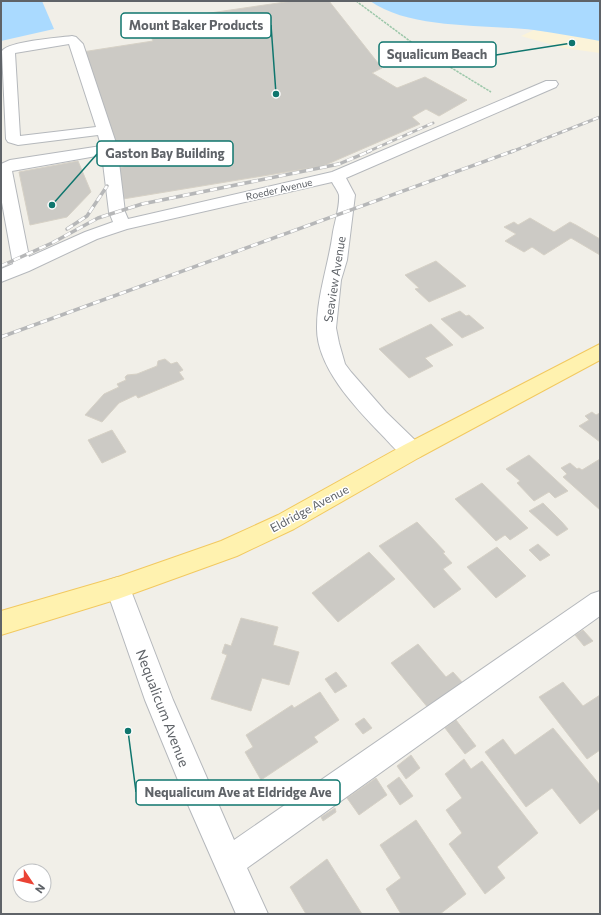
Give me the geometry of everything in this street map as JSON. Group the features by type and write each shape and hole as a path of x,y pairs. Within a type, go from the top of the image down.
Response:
{"main road":[{"name":"Eldridge Avenue","path":"1,623 118,588 229,549 286,522 412,451 600,351"}],"street":[{"path":"104,130 18,141 13,139 8,51 15,48 72,40 77,44 104,130 109,149 117,212 122,225"},
{"name":"Roeder Avenue","path":"1,276 95,233 122,225 337,176 550,84"},
{"path":"23,267 20,258 4,169 10,165 109,149"},
{"name":"Seaview Avenue","path":"337,176 347,195 338,260 332,280 326,328 329,343 336,365 344,377 379,418 412,451"},
{"name":"Nequalicum Avenue","path":"118,588 158,700 199,797 252,914"},
{"path":"229,862 600,602"}],"path":[{"path":"356,1 380,21 412,43 508,102"}],"sand":[{"path":"534,30 600,37 600,53 563,48 521,36"}],"water":[{"path":"1,1 42,1 54,29 1,41"},
{"path":"370,1 600,1 600,41 534,30 471,26 427,21 406,17 387,10"}],"building":[{"path":"292,1 329,1 382,68 372,73 397,88 425,77 467,100 439,116 426,109 412,117 420,124 323,166 123,199 117,168 139,164 132,149 117,150 82,52 153,41 148,30 166,27 162,20"},
{"path":"78,161 91,192 67,217 30,225 19,172"},
{"path":"530,218 554,232 570,222 576,225 600,239 600,255 571,238 544,255 532,247 524,252 505,241 516,234 504,227 514,222 518,225"},
{"path":"436,261 466,286 429,302 415,289 419,288 405,275"},
{"path":"460,311 466,316 469,315 484,328 462,338 441,319"},
{"path":"431,324 453,345 425,358 433,366 409,378 379,349"},
{"path":"165,359 171,364 177,362 183,370 179,372 184,379 138,398 136,395 119,403 102,422 85,415 104,394 119,387 117,384 126,380 125,377 127,375 137,374 157,366 158,361"},
{"path":"592,412 596,415 600,413 600,442 579,426 589,420 585,416"},
{"path":"112,430 126,452 102,463 88,440"},
{"path":"529,455 568,491 555,498 549,492 534,501 517,483 520,481 506,469"},
{"path":"600,459 600,510 563,477 567,474 561,468 570,463 577,469 579,468 582,470"},
{"path":"482,483 528,528 510,540 505,535 496,541 455,499"},
{"path":"543,503 568,529 557,536 529,511"},
{"path":"417,522 445,552 443,553 452,563 443,569 461,589 434,608 379,546"},
{"path":"538,544 550,555 540,561 529,550"},
{"path":"497,547 526,576 496,598 467,567"},
{"path":"369,552 395,579 338,622 312,593"},
{"path":"241,618 278,627 273,645 299,652 289,685 262,678 251,711 211,699 227,655 222,653 225,644 231,646"},
{"path":"583,630 593,641 584,646 575,635"},
{"path":"418,644 446,677 453,672 463,683 429,709 391,663"},
{"path":"336,672 347,686 335,693 325,679"},
{"path":"563,682 583,706 600,695 600,750 587,759 539,697"},
{"path":"320,692 339,720 314,737 318,742 261,780 245,752 253,747 246,735 292,705 294,708"},
{"path":"364,718 372,728 363,734 355,724"},
{"path":"456,720 476,746 465,754 445,728"},
{"path":"553,728 600,785 600,808 580,824 552,788 526,807 485,752 503,739 515,755"},
{"path":"411,755 420,768 406,779 397,766"},
{"path":"464,759 471,769 482,761 538,833 497,867 505,878 485,894 449,844 462,833 446,810 462,798 445,774"},
{"path":"399,777 413,796 400,805 387,786"},
{"path":"376,778 387,795 359,815 347,798"},
{"path":"335,808 336,812 323,821 321,817"},
{"path":"416,820 466,894 440,914 401,914 386,889 401,878 380,845"},
{"path":"327,859 362,914 306,914 290,887"}],"railway":[{"path":"511,152 600,117"},
{"path":"367,152 433,123"},
{"path":"1,266 52,243 98,218 142,204 339,164 370,151"},
{"path":"1,337 513,151"},
{"path":"67,229 87,216 107,186"}],"place":[{"name":"Squalicum Beach","path":"572,43"},
{"name":"Mount Baker Products","path":"276,94"},
{"name":"Gaston Bay Building","path":"52,205"},
{"name":"Nequalicum Ave at Eldridge Ave","path":"128,731"}]}
